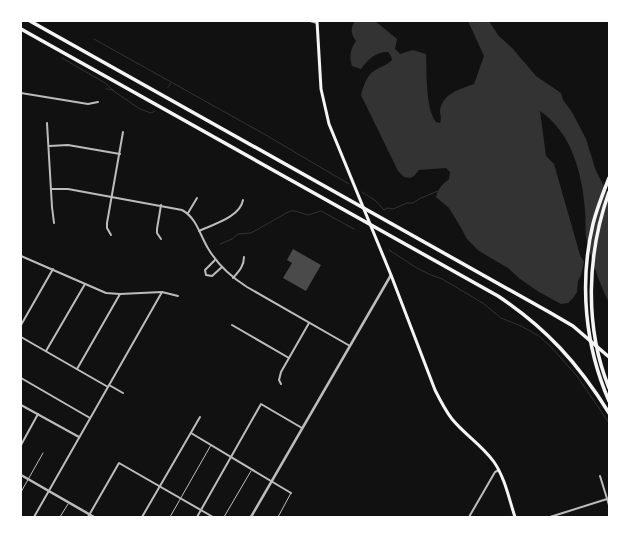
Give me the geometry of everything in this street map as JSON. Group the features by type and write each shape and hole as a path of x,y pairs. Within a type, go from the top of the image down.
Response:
{"highway":[{"path":"30,21 549,312 581,333 609,357"},
{"path":"21,29 487,290 514,307 537,325 568,356 584,375 609,413"},
{"path":"609,178 593,224 586,267 586,311 599,377 609,401"},
{"path":"609,192 596,241 593,258 591,289 592,314 596,344 609,388"}],"main road":[{"path":"317,22 321,89 326,114 441,402 453,420 486,452 499,470 515,517"}],"street":[{"path":"310,21 317,22"},
{"path":"21,93 88,104 98,102"},
{"path":"47,123 54,223"},
{"path":"111,235 107,228 123,132"},
{"path":"49,146 68,145 120,154"},
{"path":"51,189 68,189 161,205 188,213 192,217 216,260 234,278 350,346"},
{"path":"188,213 197,198"},
{"path":"199,231 224,220 241,207 243,200"},
{"path":"161,205 157,229 157,233 161,239"},
{"path":"21,256 106,293 120,294 162,292 178,296"},
{"path":"234,278 241,269 244,257"},
{"path":"216,260 205,270 206,275 212,276 222,267"},
{"path":"21,325 53,269"},
{"path":"251,517 391,275"},
{"path":"46,351 85,284"},
{"path":"34,517 162,292"},
{"path":"77,369 120,294"},
{"path":"281,384 279,380 280,376 309,323"},
{"path":"232,325 289,358"},
{"path":"21,337 123,393"},
{"path":"21,378 90,418"},
{"path":"197,517 261,404 302,428"},
{"path":"21,405 79,438"},
{"path":"21,444 39,414"},
{"path":"142,517 200,417"},
{"path":"190,433 291,493"},
{"path":"89,516 119,463 213,517"},
{"path":"469,517 495,472 499,470"},
{"path":"21,475 69,502 89,516 94,517"},
{"path":"600,476 609,505"},
{"path":"550,517 607,499"}],"lane":[{"path":"170,517 211,445"},
{"path":"21,492 43,453"},
{"path":"224,517 252,469"},
{"path":"278,517 291,493"},
{"path":"60,517 69,502"}],"shaded area":[{"path":"355,21 375,21 397,39 395,49 400,54 413,50 426,54 428,99 432,116 436,122 440,123 440,111 444,100 448,96 458,90 474,84 484,56 468,21 489,21 498,35 513,49 536,76 561,93 563,100 572,112 586,139 596,171 609,196 609,303 590,254 586,237 584,196 578,168 568,142 551,120 540,111 546,156 554,164 580,255 584,262 578,281 577,292 568,303 561,304 539,292 520,279 508,268 479,251 467,239 449,208 436,197 438,191 449,179 450,172 446,168 419,170 410,178 404,177 398,171 361,95 365,82 370,75 376,69 391,61 391,56 388,52 380,53 369,59 361,69 352,66 351,53 352,47 356,41 352,34 352,29"}],"building":[{"path":"293,249 321,265 306,291 283,278 292,263 287,260"}],"waterway":[{"path":"94,39 264,134 349,184"},
{"path":"62,58 105,83 115,92 140,109 151,113 155,111"},
{"path":"168,87 171,83"},
{"path":"106,89 113,90"},
{"path":"362,192 376,201 384,210 388,208 393,209 407,203 413,203 438,191"},
{"path":"220,244 232,239 238,234 251,233 290,211 308,215 321,211 354,229"},
{"path":"389,250 417,268 442,279 466,293 484,304 501,318 521,326 539,336 577,376 609,423"}]}
